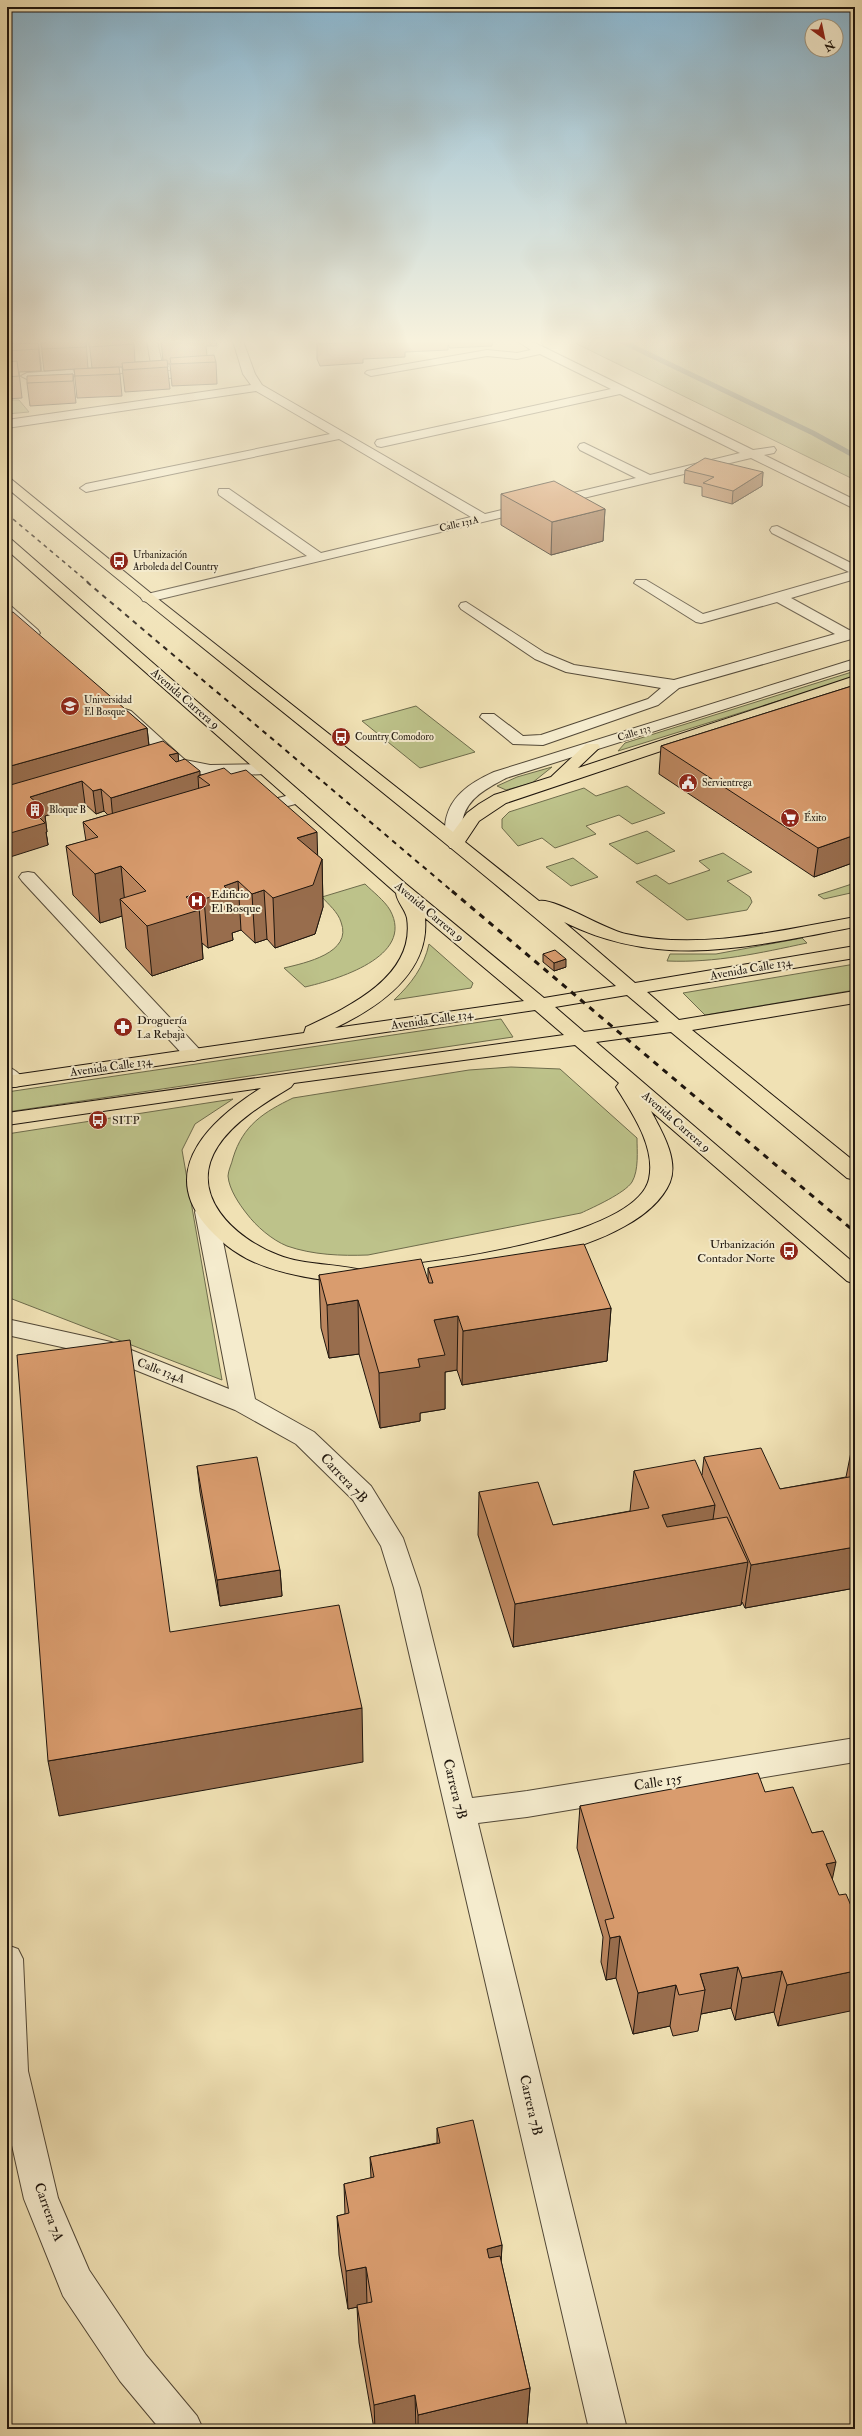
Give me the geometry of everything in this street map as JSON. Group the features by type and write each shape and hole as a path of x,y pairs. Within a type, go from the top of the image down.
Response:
{"main road":[{"path":"7,482 148,598 520,894 675,1026 855,1173"},
{"name":"Avenida Carrera 9","path":"7,543 400,888 540,1004 855,1276"},
{"path":"456,844 462,830 478,812 487,805 855,681"},
{"path":"552,782 592,747"},
{"path":"283,1042 308,1033 353,1011 394,982 408,960 416,939 416,917 400,888"},
{"path":"520,894 606,933 625,940 656,944 685,946 719,943 855,922"},
{"path":"834,955 855,945"},
{"name":"Avenida Calle 134","path":"10,1079 194,1055 540,1004 855,952"},
{"path":"7,1119 294,1077 675,1026 855,997"},
{"path":"294,1077 262,1095 240,1112 204,1152 198,1170 199,1190 206,1212 233,1241 261,1256 312,1272 368,1277 470,1263 567,1242 617,1223 651,1198 660,1181 660,1158 656,1143 645,1119 616,1070"}],"street":[{"path":"86,488 247,455"},
{"path":"371,455 482,518"},
{"path":"599,455 648,479"},
{"name":"Calle 131A","path":"148,598 648,479 731,455"},
{"path":"766,455 855,505"},
{"name":"Calle 131A","path":"780,455 855,491"},
{"path":"224,492 318,558"},
{"path":"777,530 855,570"},
{"path":"641,583 701,619 855,576"},
{"path":"779,597 851,634"},
{"path":"466,606 540,656 571,669 674,685"},
{"path":"7,610 42,641"},
{"path":"488,717 520,741 543,740 653,702 674,685 851,634"},
{"name":"Calle 133","path":"456,844 452,828 455,812 471,791 500,775 855,663"},
{"path":"112,703 170,755 190,768 201,770 264,769"},
{"path":"150,761 170,755"},
{"path":"237,815 297,798"},
{"path":"28,877 194,1055"},
{"path":"206,1212 244,1404"},
{"name":"Calle 134A","path":"7,1327 103,1348 244,1404"},
{"name":"Carrera 7B","path":"244,1404 305,1438 362,1493 394,1545 461,1812 608,2429"},
{"name":"Calle 135","path":"461,1812 526,1804 855,1750"},
{"name":"Carrera 7A","path":"7,1959 12,2071 41,2198 76,2283 133,2368 184,2429"}],"green space":[{"path":"803,455 855,455 855,480"},
{"path":"855,671 855,677 618,751 625,743"},
{"path":"416,706 475,752 420,768 362,721"},
{"path":"552,767 532,783 506,790 497,786 517,777"},
{"path":"627,786 665,813 632,824 619,815 586,826 596,834 555,848 542,838 518,846 502,828 502,819 509,812 584,788 596,796"},
{"path":"647,831 675,851 637,864 609,844"},
{"path":"723,853 752,872 727,881 750,897 752,902 747,910 687,920 636,882 656,875 669,884 710,870 699,861"},
{"path":"573,858 598,877 571,886 546,867"},
{"path":"855,883 855,892 824,899 818,895"},
{"path":"365,884 382,899 390,910 395,927 392,941 382,953 368,964 335,979 305,987 284,968 325,955 334,949 340,942 343,933 338,915 322,897"},
{"path":"802,938 807,943 755,954 720,959 667,961 670,954 716,954"},
{"path":"429,944 473,983 471,988 394,1000 416,975 424,960"},
{"path":"855,964 855,990 705,1015 683,993"},
{"path":"501,1019 513,1037 7,1112 7,1092"},
{"path":"511,1067 560,1069 637,1138 636,1172 632,1182 623,1191 581,1213 368,1255 337,1255 297,1249 281,1243 255,1223 241,1206 232,1191 228,1174 237,1147 243,1137 249,1128 264,1114 293,1098 469,1070"},
{"path":"233,1099 195,1124 182,1150 222,1380 7,1297 7,1134"}],"building":[{"path":"705,458 763,472 733,491 703,483 714,477 685,470"},
{"path":"554,481 605,509 552,522 501,494"},
{"path":"13,612 147,728 7,767 7,613"},
{"name":"Éxito","path":"855,685 855,835 818,848 661,746"},
{"path":"163,741 178,753 169,755 176,762 185,759 200,771 111,798 101,789 93,791 82,781 30,797 44,809 34,812 45,823 7,834 7,786"},
{"path":"224,768 231,774 246,770 317,832 297,838 322,859 313,885 273,898 264,890 252,894 238,881 224,886 229,891 204,899 198,893 186,897 199,910 147,926 120,899 146,891 121,866 95,874 66,846 98,837 83,822 210,785 198,776"},
{"path":"555,950 566,959 554,963 543,954"},
{"path":"584,1244 611,1308 463,1331 458,1316 434,1320 445,1355 418,1359 420,1367 379,1373 358,1300 327,1305 319,1275 421,1259 429,1283 433,1283 428,1268"},
{"path":"130,1340 170,1632 339,1605 362,1708 48,1761 17,1355"},
{"path":"761,1448 780,1489 855,1476 855,1547 751,1565 704,1457"},
{"path":"257,1457 280,1570 217,1580 197,1466"},
{"path":"695,1460 715,1505 662,1515 667,1527 727,1517 748,1562 515,1604 479,1492 538,1482 553,1525 649,1508 634,1471"},
{"path":"758,1773 765,1792 793,1787 812,1833 823,1831 836,1862 826,1864 839,1895 846,1894 855,1915 855,1971 787,1985 782,1971 742,1978 738,1967 700,1974 705,1990 679,1995 676,1985 638,1993 620,1936 610,1938 605,1920 614,1918 580,1806"},
{"path":"473,2120 502,2245 487,2249 489,2258 500,2256 530,2388 418,2415 415,2395 374,2405 357,2305 372,2302 366,2267 346,2271 337,2216 349,2213 344,2184 374,2177 370,2157 440,2143 437,2128"}],"railway":[{"path":"7,514 89,583"},
{"path":"87,582 453,892"},
{"path":"452,891 855,1232"}],"place":[{"name":"Urbanización Arboleda del Country","path":"119,561"},
{"name":"Universidad El Bosque","path":"70,706"},
{"name":"Country Comodoro","path":"341,737"},
{"name":"Servientrega","path":"688,783"},
{"name":"Bloque B","path":"35,810"},
{"name":"Éxito","path":"790,818"},
{"name":"Edificio El Bosque","path":"197,901"},
{"name":"Droguería La Rebaja","path":"123,1027"},
{"name":"SITP","path":"98,1120"},
{"name":"Urbanización Contador Norte","path":"789,1251"}]}
